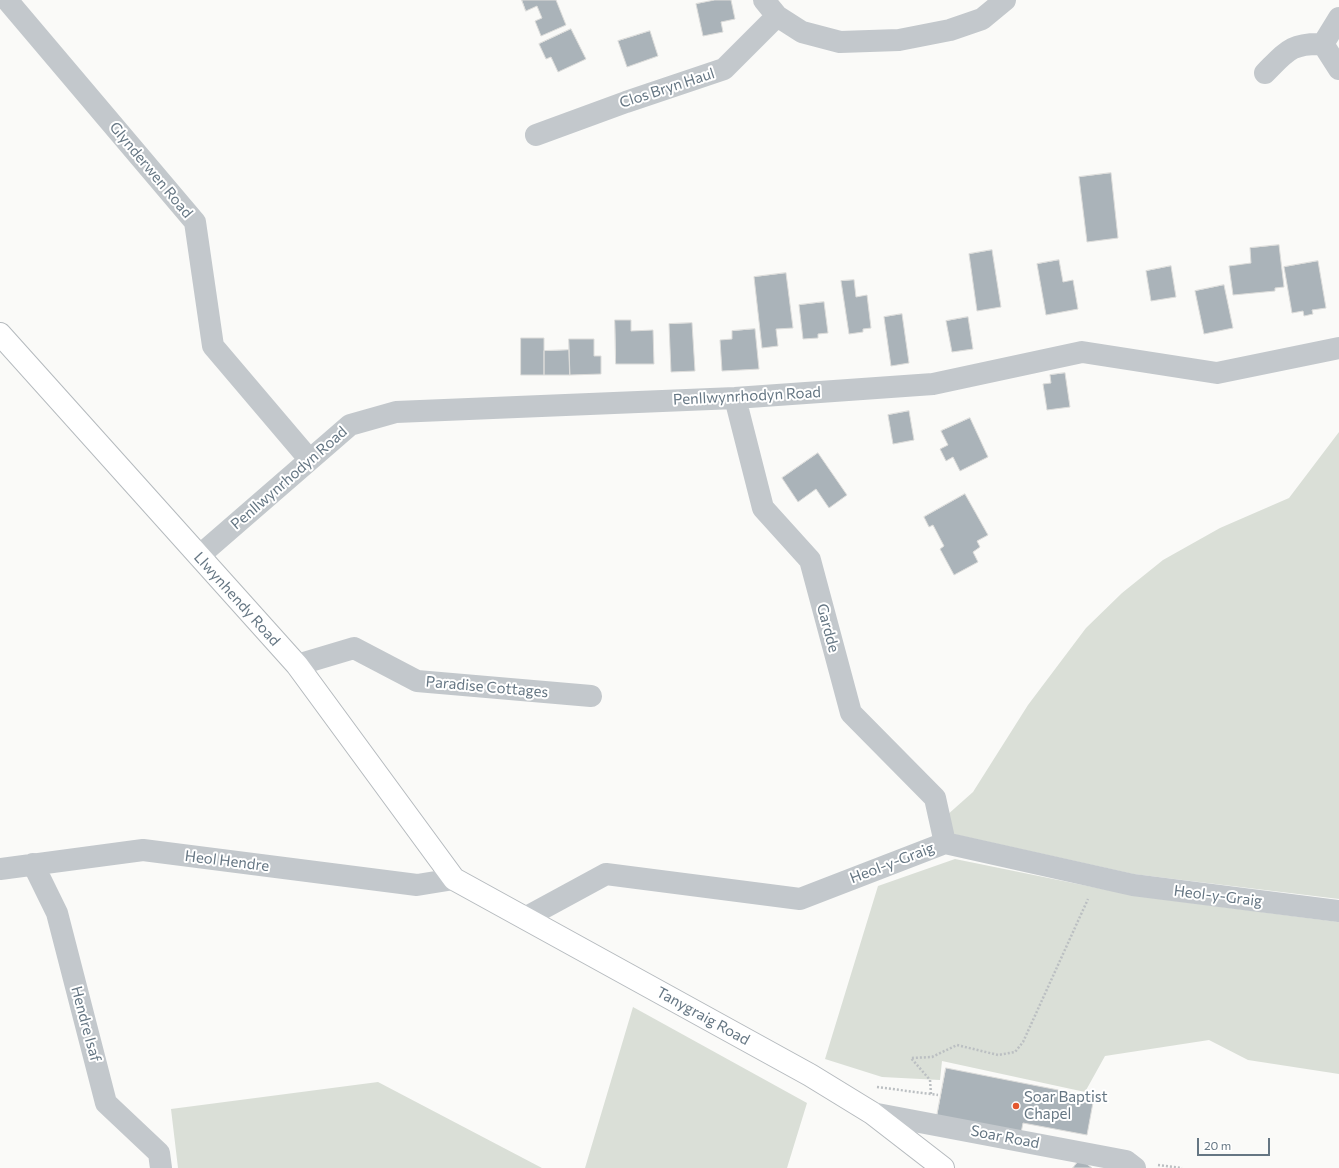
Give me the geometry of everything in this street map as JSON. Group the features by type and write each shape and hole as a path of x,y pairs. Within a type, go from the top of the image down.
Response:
{"main road":[{"name":"Llwynhendy Road","path":"0,334 297,665 454,879"},
{"name":"Tanygraig Road","path":"454,879 810,1075 872,1113 943,1168"}],"street":[{"name":"Glynderwen Road","path":"7,0 195,222 213,346 308,459"},
{"name":"Clos Bryn Haul","path":"536,135 626,102 724,69 771,8 802,32 840,42 899,40 950,30 982,19 1006,0"},
{"path":"1323,44 1339,18"},
{"path":"1265,73 1288,50 1305,44 1323,44"},
{"path":"1323,44 1339,69"},
{"name":"Penllwynrhodyn Road","path":"199,556 308,459 350,425 396,412 735,398 933,384 1082,352 1217,373 1339,348"},
{"name":"Gardde","path":"735,398 763,508 810,560 851,713 935,798 945,843"},
{"name":"Paradise Cottages","path":"297,665 354,648 417,680 591,696"},
{"name":"Heol-y-Graig","path":"525,918 606,874 800,899 945,843 1131,893 1339,910"},
{"name":"Heol Hendre","path":"0,869 143,850 417,885 454,879"},
{"name":"Hendre Isaf","path":"33,864 57,913 106,1103 159,1153 161,1168"},
{"name":"Soar Road","path":"872,1113 1126,1161 1135,1168"}],"path":[{"path":"931,1094 930,1080 911,1058 932,1057 957,1045 998,1054 1016,1052 1023,1042 1090,894"}],"shaded area":[{"path":"1339,432 1339,899 1133,874 953,834 946,816 973,792 1028,705 1086,628 1122,593 1163,560 1220,528 1289,498"},
{"path":"955,859 1137,896 1339,922 1339,1074 1248,1060 1209,1040 1105,1056 1085,1092 942,1061 940,1080 882,1077 825,1059 878,886"},
{"path":"633,1007 807,1103 787,1168 585,1168"},
{"path":"378,1082 542,1168 178,1168 171,1109"}],"building":[{"path":"522,0 556,0 566,25 541,36 535,21 542,18 537,6 526,11"},
{"path":"715,0 731,0 735,19 721,22 723,32 703,36 696,4"},
{"path":"571,29 586,59 558,72 551,57 546,59 539,44"},
{"path":"650,31 658,56 627,67 618,41"},
{"path":"1111,173 1118,238 1087,242 1079,177"},
{"path":"1279,245 1284,287 1275,288 1275,291 1233,295 1229,266 1251,263 1250,248"},
{"path":"992,250 1001,307 977,311 969,254"},
{"path":"1059,260 1063,282 1073,280 1078,309 1046,315 1037,264"},
{"path":"1318,261 1326,308 1312,310 1313,314 1304,316 1303,311 1292,313 1284,267"},
{"path":"1171,266 1176,297 1151,301 1146,271"},
{"path":"786,273 793,328 776,329 778,346 762,348 754,277"},
{"path":"854,280 856,297 867,295 871,328 863,329 863,332 849,334 841,281"},
{"path":"1224,285 1233,328 1204,334 1195,291"},
{"path":"824,302 828,333 818,334 818,338 803,339 799,305"},
{"path":"902,314 909,363 891,366 884,317"},
{"path":"968,317 973,349 952,352 946,321"},
{"path":"615,320 631,320 631,331 653,330 654,364 616,364"},
{"path":"692,323 695,371 671,372 669,324"},
{"path":"755,329 759,369 722,371 720,340 732,339 732,331"},
{"path":"521,338 544,338 544,375 521,375"},
{"path":"569,339 594,339 594,356 601,356 601,374 570,375"},
{"path":"569,350 570,375 544,375 544,351"},
{"path":"1065,373 1070,407 1047,410 1043,384 1051,383 1050,375"},
{"path":"909,411 914,440 893,444 888,415"},
{"path":"970,418 988,457 960,471 953,457 946,461 940,449 948,445 941,431"},
{"path":"818,453 847,495 829,508 816,489 798,502 782,478"},
{"path":"965,494 988,535 977,541 980,547 973,552 978,562 954,575 940,549 944,546 933,525 929,527 924,517"},
{"name":"Soar Baptist Chapel","path":"946,1068 1094,1097 1087,1135 1023,1123 1021,1133 937,1116"},
{"path":"1080,1159 1092,1168 1073,1168"}],"place":[{"name":"Soar Baptist Chapel","path":"1016,1106"}]}
